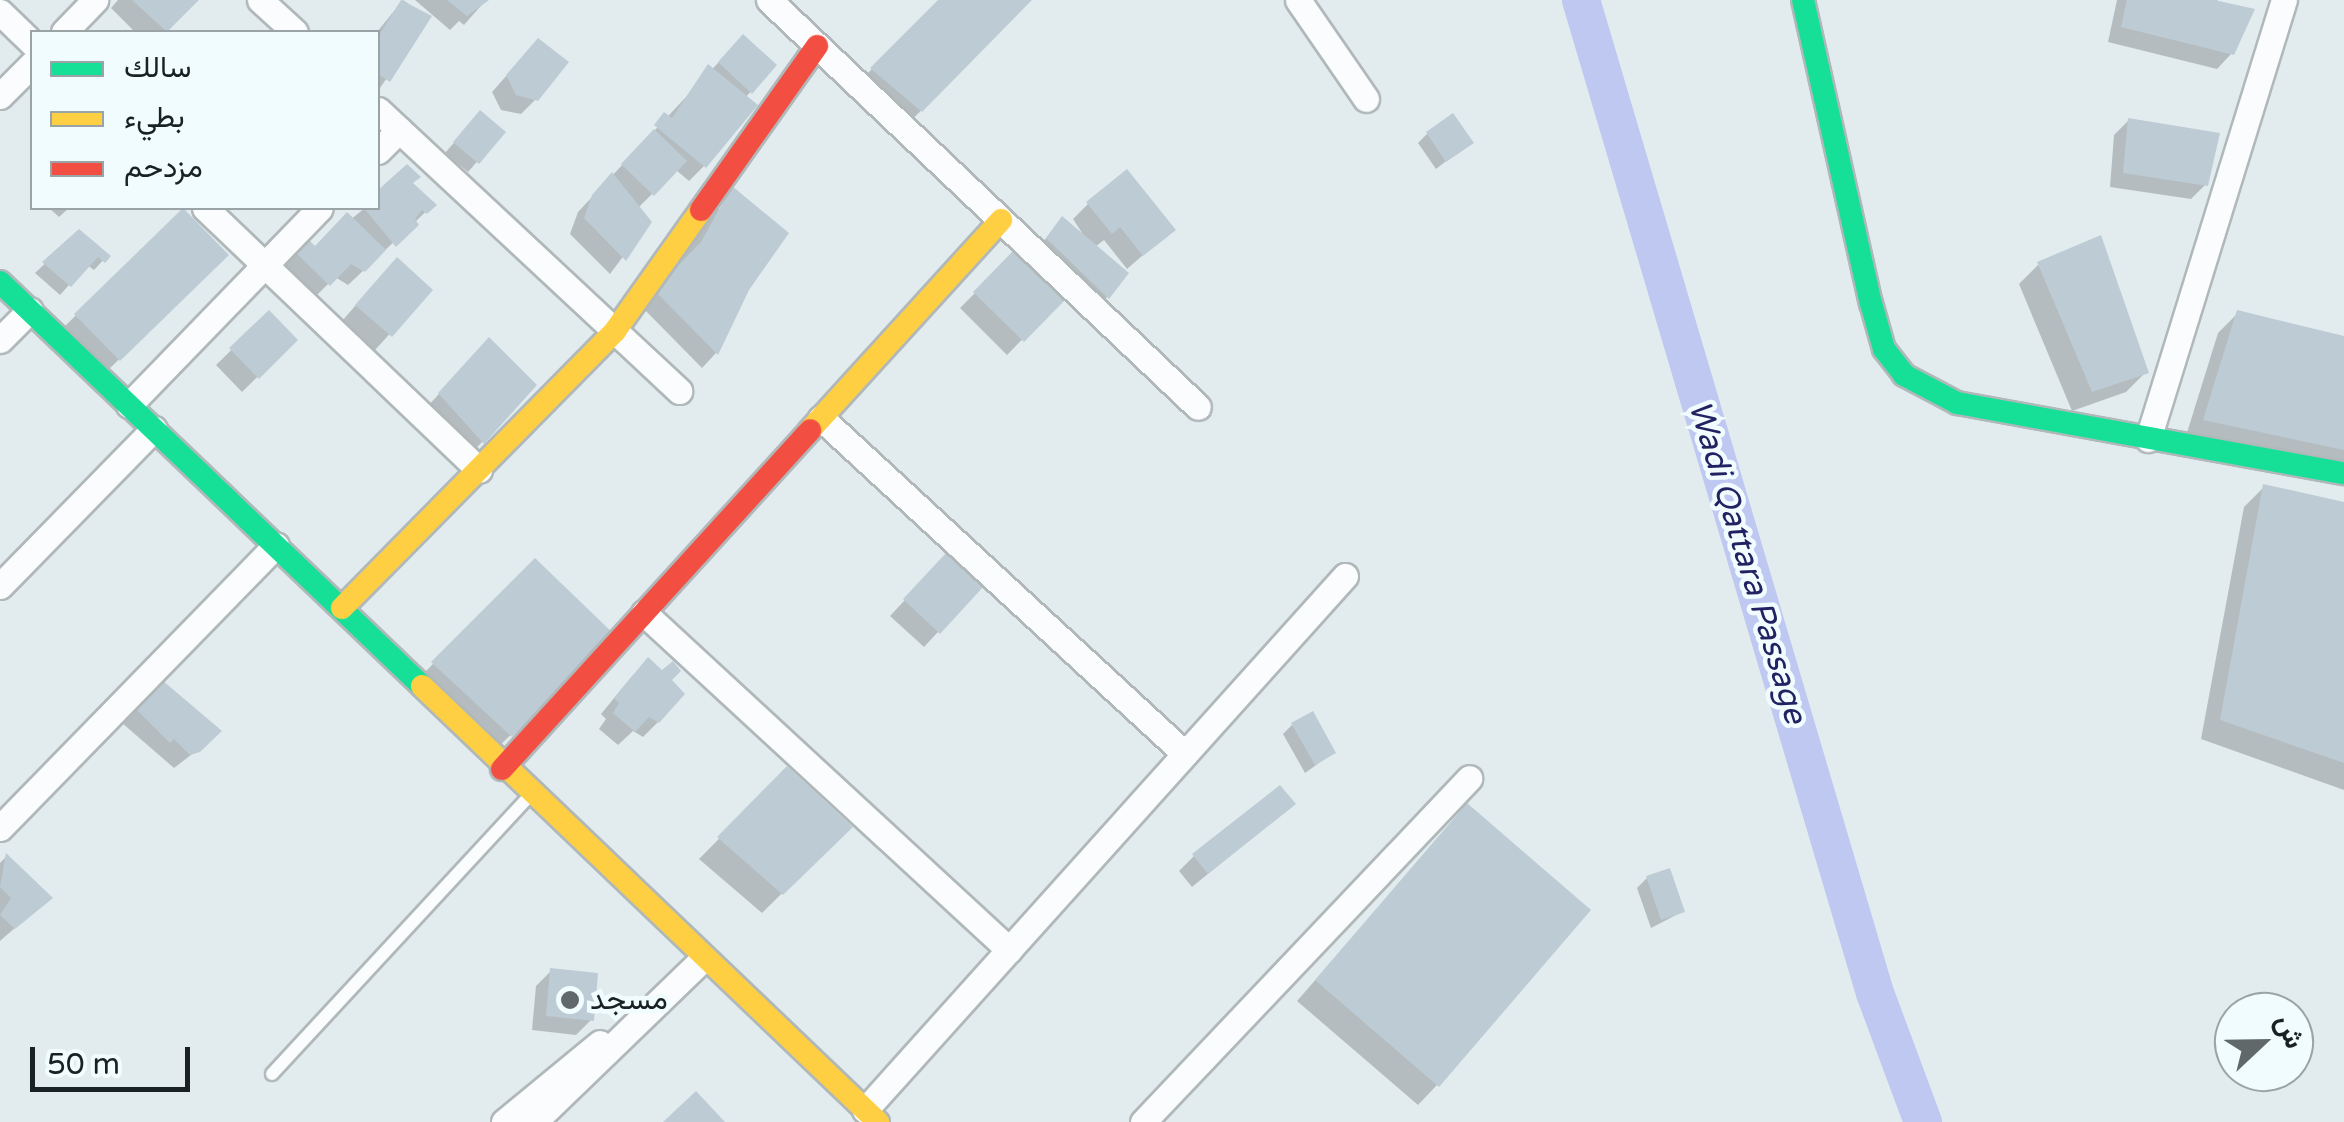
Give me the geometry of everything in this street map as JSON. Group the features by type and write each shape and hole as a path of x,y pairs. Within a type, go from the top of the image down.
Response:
{"street":[{"path":"66,30 95,0"},
{"path":"260,0 293,30"},
{"path":"768,0 1198,407"},
{"path":"1298,0 1366,99"},
{"path":"1803,0 1870,302 1884,349 1904,376 1957,403 2344,473"},
{"path":"2148,439 2284,0"},
{"path":"0,12 30,41"},
{"path":"342,608 615,331 818,46"},
{"path":"0,96 30,66"},
{"path":"380,112 680,391"},
{"path":"380,149 399,130"},
{"path":"207,210 479,470"},
{"path":"130,406 318,210"},
{"path":"502,769 1001,220"},
{"path":"0,282 342,608 502,769 872,1116 1009,950 1346,576"},
{"path":"0,340 30,310"},
{"path":"821,418 1185,754"},
{"path":"0,586 154,428"},
{"path":"0,828 276,546"},
{"path":"644,613 1009,950"},
{"path":"1143,1122 1470,778"},
{"path":"534,1122 704,958"},
{"path":"504,1122 582,1052 617,1042"}],"lane":[{"path":"272,1074 530,795"}],"building":[{"path":"132,0 199,0 169,30"},
{"path":"401,0 432,16 390,82 380,75 380,34"},
{"path":"447,0 489,0 467,16"},
{"path":"938,0 1032,0 922,112 870,68"},
{"path":"2127,0 2214,0 2255,9 2234,55 2121,27"},
{"path":"743,34 777,65 752,94 718,62"},
{"path":"538,38 569,62 538,101 516,95 506,75"},
{"path":"708,64 758,105 706,168 654,125 664,112 672,118"},
{"path":"480,110 506,132 479,164 453,142"},
{"path":"1453,113 1474,143 1446,162 1426,132"},
{"path":"2128,118 2220,133 2208,186 2123,173"},
{"path":"654,129 687,161 654,196 621,164"},
{"path":"407,164 421,177 413,183 437,205 427,214 422,210 415,219 419,225 396,247 366,210 380,210 380,188"},
{"path":"1127,169 1176,230 1143,256 1120,227 1112,234 1086,202"},
{"path":"612,172 652,222 626,261 584,218 592,195"},
{"path":"732,186 789,233 749,290 718,355 654,290 701,242"},
{"path":"181,210 229,255 120,361 74,314"},
{"path":"347,212 386,250 365,272 351,264 330,286 292,249 305,236 315,246"},
{"path":"1062,216 1129,273 1109,299 1046,238"},
{"path":"79,229 111,256 105,263 98,257 71,287 42,262"},
{"path":"2101,235 2149,373 2092,392 2037,262"},
{"path":"1015,249 1066,299 1024,342 973,292"},
{"path":"397,257 433,290 392,337 355,305"},
{"path":"269,310 298,340 259,379 229,348"},
{"path":"2237,310 2344,336 2344,450 2203,420"},
{"path":"489,337 537,385 484,444 438,393"},
{"path":"2263,484 2344,502 2344,763 2220,720"},
{"path":"947,552 984,586 940,634 903,599"},
{"path":"535,558 616,636 512,737 431,662"},
{"path":"648,657 662,670 673,661 681,671 672,680 685,694 659,723 649,717 635,732 613,713 619,703 614,698"},
{"path":"162,680 222,731 200,752 190,755 174,739 170,743 134,707"},
{"path":"1313,711 1336,753 1315,765 1291,723"},
{"path":"787,766 853,827 783,895 717,837"},
{"path":"1280,785 1296,804 1208,874 1192,854"},
{"path":"1467,803 1591,910 1439,1087 1315,980"},
{"path":"6,853 53,898 15,929 0,915 11,898 0,887"},
{"path":"1670,868 1685,912 1661,920 1646,876"},
{"path":"550,968 598,973 594,1021 546,1016"},
{"path":"696,1091 725,1122 663,1122"}],"waterway":[{"name":"Wadi Qattara Passage","path":"1581,0 1875,993 1923,1122"}],"traffic: fast":[{"path":"1803,0 1871,303 1884,349 1904,375 1957,403 2344,473"},
{"path":"0,282 422,686"}],"traffic: slow":[{"path":"342,608 615,331 701,210"},
{"path":"810,430 1001,220"},
{"path":"422,686 878,1122"}],"traffic: jam":[{"path":"701,210 817,46"},
{"path":"502,769 810,430"}],"place":[{"name":"مسجد","path":"570,1000"}]}
